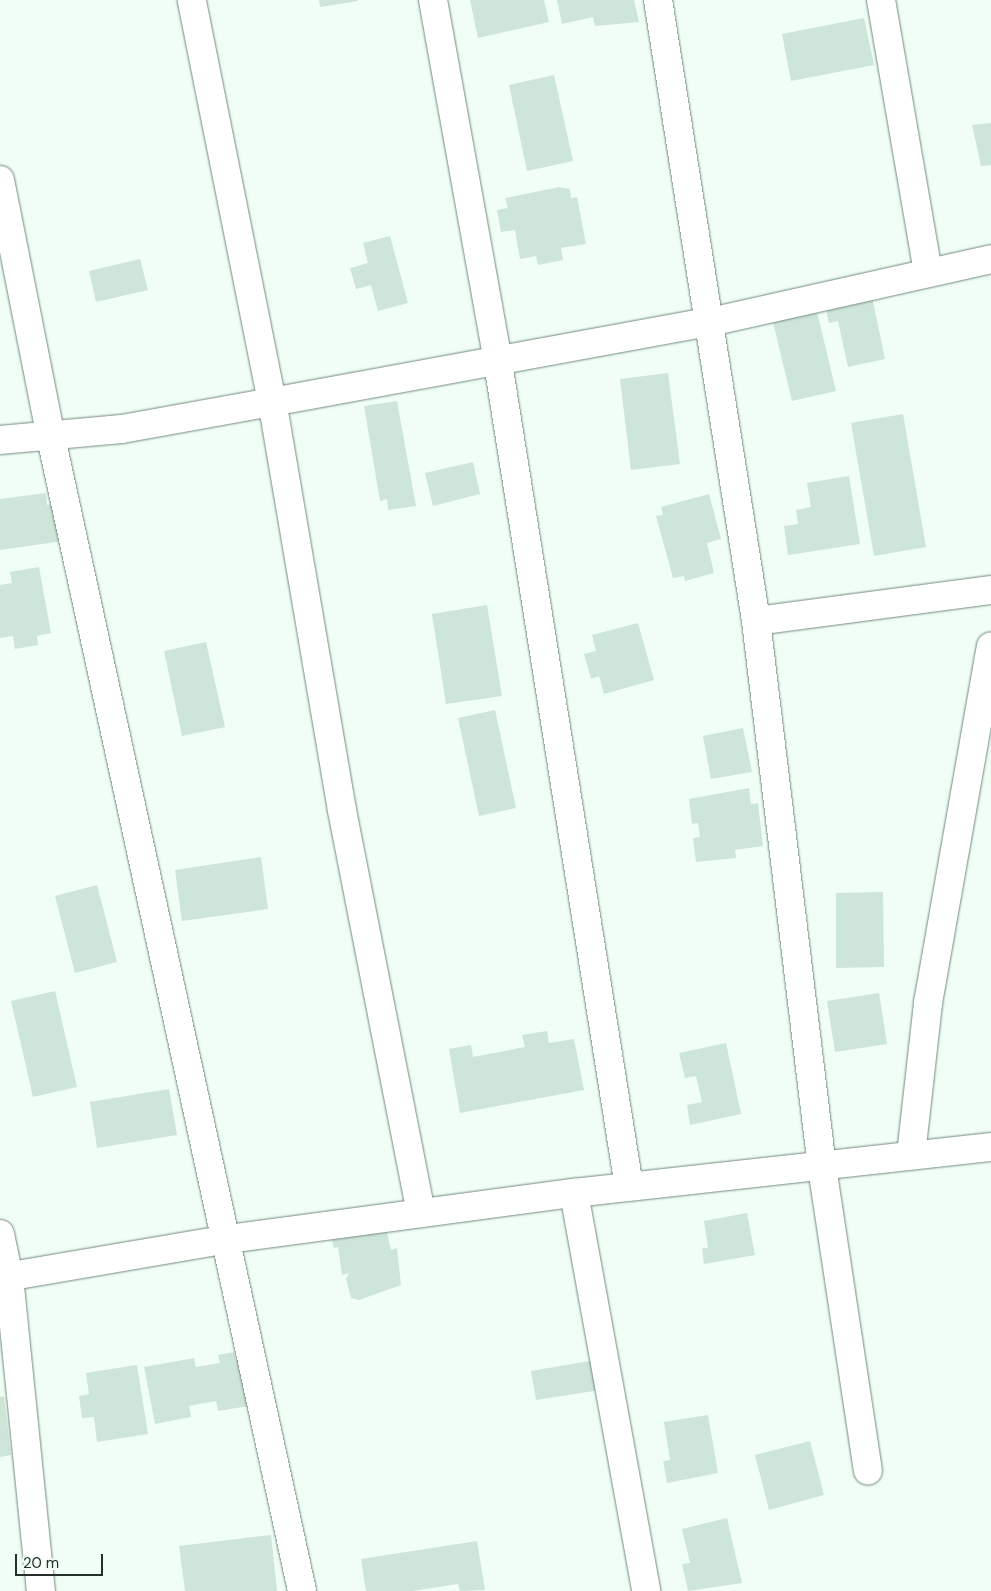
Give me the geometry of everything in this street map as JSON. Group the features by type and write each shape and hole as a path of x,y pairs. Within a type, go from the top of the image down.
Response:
{"street":[{"path":"192,0 272,402 342,810 421,1214"},
{"path":"432,0 498,363 629,1186"},
{"path":"658,0 687,201 710,322 756,621 822,1167 868,1471"},
{"path":"881,0 928,272"},
{"path":"0,180 50,433 228,1239 302,1591"},
{"path":"0,440 50,433 122,429 498,363 710,322 991,259"},
{"path":"756,621 991,590"},
{"path":"911,1155 928,1003 991,647"},
{"path":"5,1277 228,1239 574,1193 991,1147"},
{"path":"574,1193 646,1591"},
{"path":"0,1234 41,1591"}],"building":[{"path":"319,0 358,0 358,1 320,7"},
{"path":"470,0 544,0 549,22 478,38"},
{"path":"557,0 634,0 639,22 595,26 593,17 562,24"},
{"path":"864,18 874,65 791,81 782,34"},
{"path":"554,75 573,161 527,171 509,85"},
{"path":"991,123 991,165 981,166 972,125"},
{"path":"559,187 570,189 571,198 577,197 586,244 561,248 563,260 538,265 536,256 520,259 515,230 501,232 497,210 508,208 505,198"},
{"path":"390,236 408,303 378,311 371,285 356,289 350,268 368,263 363,243"},
{"path":"140,259 148,290 96,302 89,271"},
{"path":"870,287 885,359 848,367 838,321 829,323 823,297"},
{"path":"814,299 836,391 792,401 770,310"},
{"path":"668,373 680,464 631,470 620,379"},
{"path":"397,401 416,506 388,510 387,499 380,501 364,406"},
{"path":"903,414 926,547 874,556 851,423"},
{"path":"473,462 480,494 433,506 425,473"},
{"path":"849,476 860,544 788,555 784,526 798,524 796,510 811,507 807,483"},
{"path":"46,493 47,505 57,503 63,541 0,550 0,499"},
{"path":"709,494 721,539 707,543 714,573 685,581 684,576 673,578 656,516 663,515 661,507"},
{"path":"39,567 51,633 37,636 38,645 15,649 13,636 0,638 0,585 12,583 10,572"},
{"path":"487,605 502,696 446,704 432,614"},
{"path":"638,623 654,680 604,694 599,676 591,679 584,654 596,651 592,635"},
{"path":"206,642 225,727 182,736 164,651"},
{"path":"495,710 516,808 479,816 458,718"},
{"path":"743,728 752,772 711,779 703,736"},
{"path":"749,788 751,804 758,803 763,846 735,850 736,858 696,862 693,838 700,837 698,823 692,824 689,799"},
{"path":"261,857 268,909 182,921 175,870"},
{"path":"97,885 117,962 75,973 55,896"},
{"path":"883,892 884,967 836,968 836,893"},
{"path":"55,991 77,1087 33,1097 11,1001"},
{"path":"879,993 887,1044 835,1052 827,1001"},
{"path":"547,1031 549,1043 574,1039 584,1090 460,1113 449,1049 471,1045 473,1057 525,1047 522,1035"},
{"path":"726,1043 741,1114 690,1125 687,1105 702,1102 696,1076 685,1078 679,1053"},
{"path":"169,1089 177,1135 97,1148 90,1102"},
{"path":"747,1213 755,1255 704,1264 702,1248 708,1248 704,1221"},
{"path":"386,1228 391,1250 397,1248 401,1285 359,1300 351,1298 346,1279 349,1273 342,1275 338,1247 334,1248 330,1233"},
{"path":"234,1352 236,1361 241,1360 249,1406 218,1411 216,1401 189,1406 191,1417 155,1424 144,1367 194,1358 196,1367 220,1363 218,1355"},
{"path":"595,1360 600,1390 536,1400 531,1371"},
{"path":"137,1365 148,1434 97,1442 94,1417 82,1418 79,1396 89,1394 86,1373"},
{"path":"4,1396 11,1455 0,1457 0,1397"},
{"path":"708,1415 718,1473 667,1483 663,1461 670,1460 664,1422"},
{"path":"810,1441 824,1495 769,1510 755,1455"},
{"path":"727,1518 742,1583 688,1591 682,1564 690,1563 682,1529"},
{"path":"271,1535 277,1591 185,1591 179,1546"},
{"path":"477,1541 485,1590 460,1591 458,1584 413,1591 366,1591 361,1559"}]}
